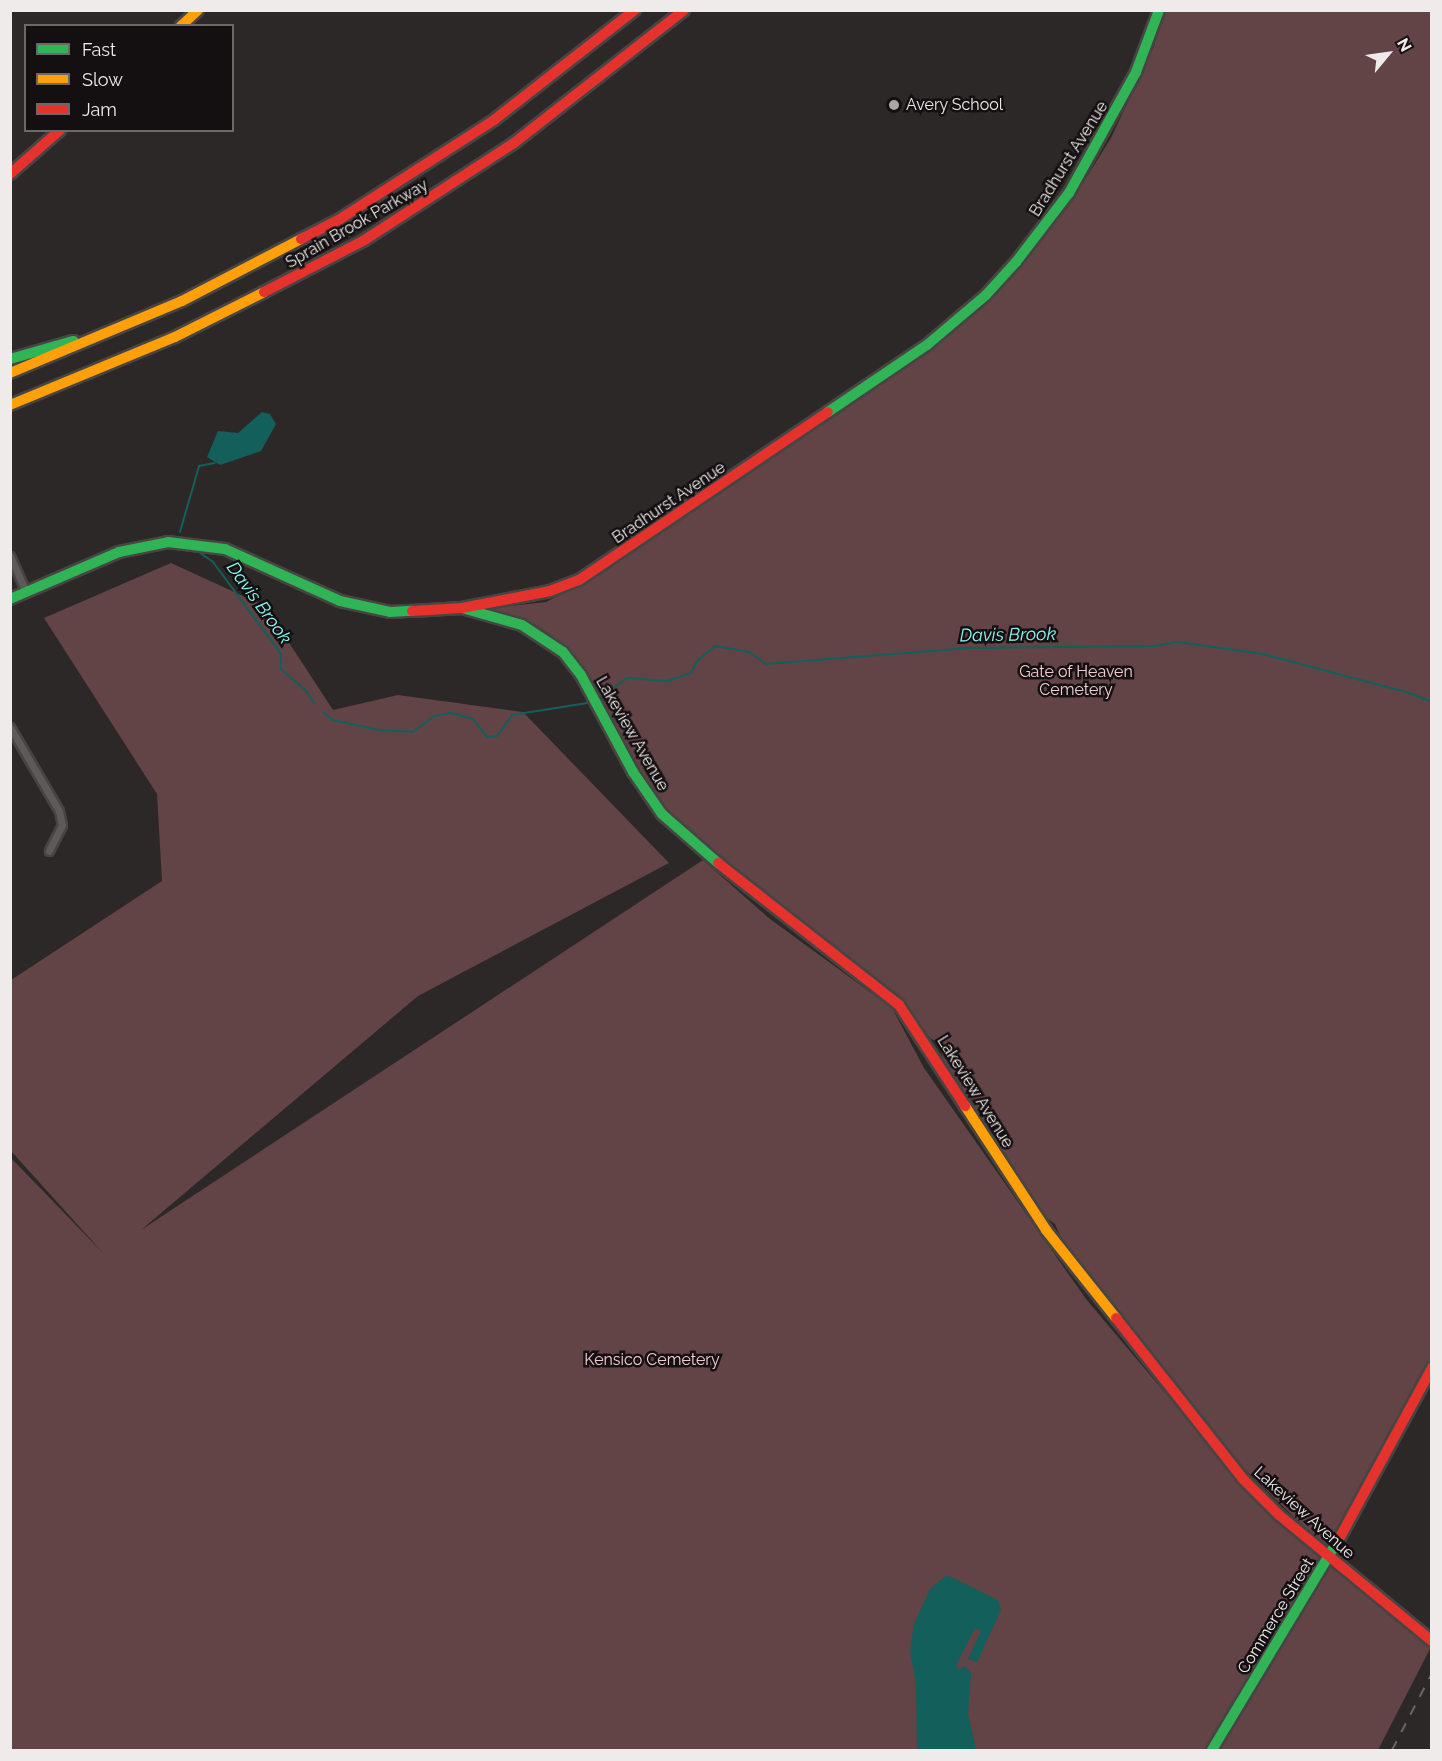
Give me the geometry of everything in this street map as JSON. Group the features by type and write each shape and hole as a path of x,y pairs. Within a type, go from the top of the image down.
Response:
{"main road":[{"path":"183,24 198,10"},
{"name":"Sprain Brook Parkway","path":"10,373 126,326 263,262 392,188 518,103 635,10"},
{"name":"Sprain Brook Parkway","path":"10,405 176,337 363,241 514,143 684,10"},
{"name":"Bradhurst Avenue","path":"10,599 119,552 168,542 225,549 361,608 390,612 462,608 550,591 588,575 879,379 960,318 1016,262 1069,193 1136,72 1159,10"},
{"path":"10,174 58,132"},
{"path":"10,359 126,326"},
{"name":"Lakeview Avenue","path":"462,608 522,625 563,652 582,675 633,772 662,814 757,897 899,1005 1063,1254 1243,1479 1329,1557 1431,1641"},
{"name":"Commerce Street","path":"1212,1750 1329,1557 1431,1368"}],"street":[{"path":"10,556 26,592"},
{"path":"10,727 59,811 62,825 49,851"}],"green space":[{"name":"Gate of Heaven Cemetery","path":"1164,11 1431,11 1431,1361 1331,1543 1323,1545 1227,1452 1065,1247 1055,1224 1044,1216 943,1061 940,1044 930,1038 899,995 739,875 672,817 636,768 572,654 534,626 493,613 491,608 546,602 604,572 933,348 988,302 1068,207 1111,138 1154,46"},
{"name":"Kensico Cemetery","path":"171,563 265,606 333,710 398,695 523,712 669,863 418,996 141,1230 703,860 770,919 892,1008 924,1068 1086,1299 1264,1510 1431,1647 1378,1750 11,1750 11,1158 104,1254 11,1151 11,980 162,881 157,794 44,618"}],"water":[{"path":"262,412 270,414 276,424 261,451 220,465 207,457 218,431 238,433"},
{"path":"947,1575 998,1600 1001,1610 977,1662 968,1659 981,1631 975,1628 956,1666 959,1670 965,1666 971,1673 968,1714 976,1750 917,1750 916,1684 910,1651 914,1624 930,1589"}],"waterway":[{"name":"Davis Brook","path":"180,532 199,466 215,463"},
{"name":"Davis Brook","path":"196,550 213,562 281,654 281,669 307,692 314,703"},
{"name":"Davis Brook","path":"601,697 627,678 668,681 691,673 698,660 715,646 749,652 766,664 971,648 1155,646 1178,642 1263,654 1406,692 1432,702"},
{"name":"Davis Brook","path":"323,712 333,720 379,730 413,732 434,716 451,713 473,719 487,737 497,736 512,715 587,703"}],"railway":[{"path":"1392,1750 1432,1673"}],"traffic: fast":[{"path":"828,412 927,345 986,295 1016,262 1069,193 1136,72 1159,10"},
{"path":"10,359 73,341"},
{"path":"10,599 119,552 168,542 225,549 340,601 390,612 412,611"},
{"path":"462,608 522,625 563,652 581,675 633,772 662,814 718,863"},
{"path":"1212,1750 1339,1539"}],"traffic: slow":[{"path":"183,24 198,10"},
{"path":"10,373 182,301 301,239"},
{"path":"10,405 175,337 264,292"},
{"path":"965,1106 1046,1230 1116,1318"}],"traffic: jam":[{"path":"301,239 340,219 494,120 635,10"},
{"path":"264,292 363,241 514,143 684,10"},
{"path":"10,174 58,132"},
{"path":"412,611 462,608 550,591 579,580 828,412"},
{"path":"718,863 899,1005 965,1106"},
{"path":"1116,1318 1243,1479 1279,1515 1432,1641"},
{"path":"1339,1539 1432,1368"}],"place":[{"name":"Avery School","path":"894,105"}]}
